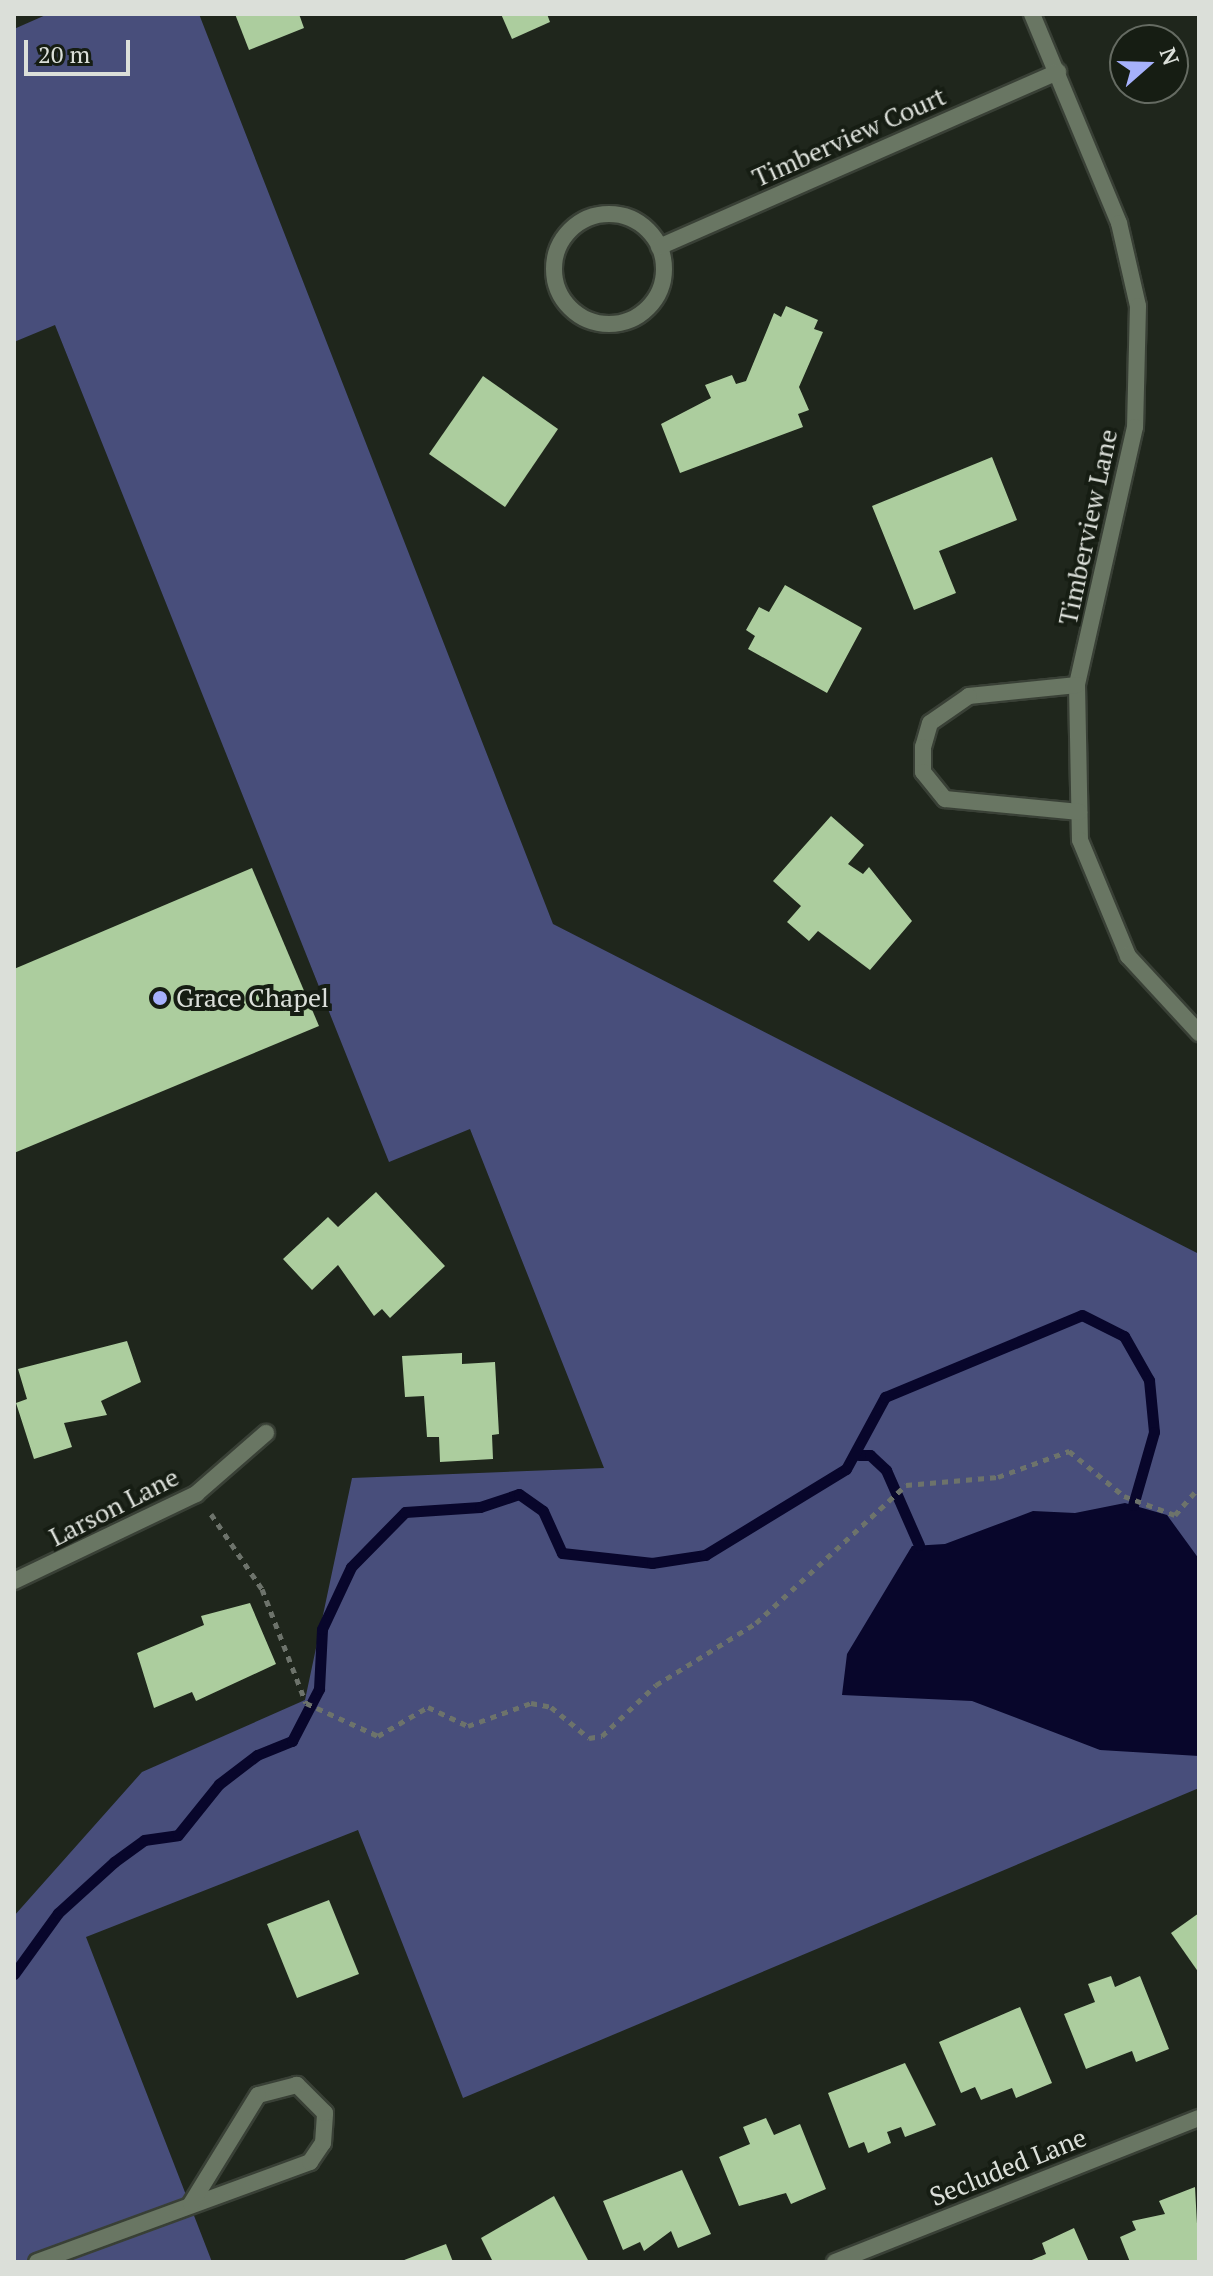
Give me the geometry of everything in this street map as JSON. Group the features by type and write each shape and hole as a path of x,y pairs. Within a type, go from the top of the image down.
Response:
{"street":[{"name":"Timberview Lane","path":"1032,14 1119,223 1138,306 1135,427 1077,685 1080,840 1128,956 1199,1033"},
{"name":"Timberview Court","path":"659,247 1058,72"},
{"path":"625,216 659,247 663,284 641,315 605,325 587,320 560,294 559,248 593,217 625,216"},
{"path":"1077,685 969,696 930,723 923,747 923,772 945,799 1079,812"},
{"name":"Larson Lane","path":"14,1581 196,1494 266,1433"},
{"path":"37,2262 310,2162 323,2143 325,2113 297,2085 258,2095 191,2204"},
{"name":"Secluded Lane","path":"835,2262 1199,2118"}],"path":[{"path":"196,1494 262,1589 306,1703 378,1736 428,1707 468,1726 531,1703 551,1707 589,1738 602,1736 656,1685 756,1623 887,1495 906,1485 998,1477 1069,1451 1124,1496 1142,1504 1182,1515 1199,1487"}],"shaded area":[{"path":"48,14 199,14 553,924 1199,1254 1199,1788 463,2098 358,1830 86,1937 212,2262 14,2262 14,1916 142,1772 305,1700 352,1478 604,1468 470,1129 389,1162 55,325 14,342 14,29"},
{"path":"1125,1503 1167,1515 1199,1559 1199,1756 1100,1750 972,1701 842,1695 847,1654 912,1546 945,1544 1033,1511 1075,1513"}],"building":[{"path":"235,14 299,14 304,28 249,50"},
{"path":"501,14 547,14 550,22 512,39"},
{"path":"786,306 818,320 814,329 823,332 799,387 809,410 798,414 803,427 680,473 661,424 711,398 705,385 732,375 736,384 746,381 774,313 781,317"},
{"path":"483,376 558,429 505,507 429,454"},
{"path":"992,457 1017,520 939,551 956,593 914,610 872,506"},
{"path":"785,585 862,628 827,693 748,649 755,636 746,630 759,607 769,612"},
{"path":"831,816 864,845 848,864 863,874 869,867 912,921 870,970 818,931 809,941 787,922 801,906 773,881"},
{"name":"Grace Chapel","path":"252,868 319,1026 14,1153 14,969"},
{"path":"376,1192 445,1266 390,1318 382,1309 374,1316 338,1265 312,1290 283,1259 328,1217 338,1227"},
{"path":"127,1341 141,1382 101,1401 107,1415 64,1423 72,1447 34,1459 16,1403 27,1399 18,1369"},
{"path":"462,1353 462,1364 495,1362 499,1434 492,1435 493,1459 440,1462 439,1437 427,1437 424,1396 405,1397 402,1356"},
{"path":"250,1603 276,1664 196,1701 192,1692 154,1708 137,1653 204,1625 201,1616"},
{"path":"329,1900 359,1974 297,1998 267,1924"},
{"path":"1199,1913 1199,1973 1171,1933"},
{"path":"1111,1976 1115,1987 1140,1976 1169,2049 1136,2062 1132,2051 1086,2069 1064,2014 1095,2002 1088,1984"},
{"path":"1020,2007 1052,2083 1016,2098 1012,2088 981,2100 975,2087 961,2093 939,2042"},
{"path":"905,2063 936,2125 905,2137 901,2127 887,2132 891,2143 868,2153 864,2142 849,2148 828,2093"},
{"path":"766,2118 774,2135 800,2124 826,2189 791,2204 786,2193 739,2206 719,2157 750,2144 743,2127"},
{"path":"682,2170 711,2234 678,2248 671,2231 644,2251 640,2242 623,2250 603,2201"},
{"path":"1195,2187 1199,2261 1130,2262 1120,2237 1136,2230 1132,2221 1165,2214 1159,2201"},
{"path":"554,2196 589,2262 493,2262 481,2238"},
{"path":"1074,2228 1089,2262 1027,2262 1046,2254 1042,2243"},
{"path":"446,2244 453,2262 399,2262"}],"waterway":[{"path":"14,1974 58,1913 114,1862 144,1840 178,1835 219,1784 257,1755 292,1741 319,1689 322,1629 351,1567 405,1512 480,1507 519,1494 543,1511 562,1553 652,1563 705,1555 846,1469 885,1397 1082,1315 1124,1336 1149,1380 1154,1432 1133,1505"},
{"path":"859,1455 870,1455 886,1470 919,1545"}],"place":[{"name":"Grace Chapel","path":"160,998"}]}
